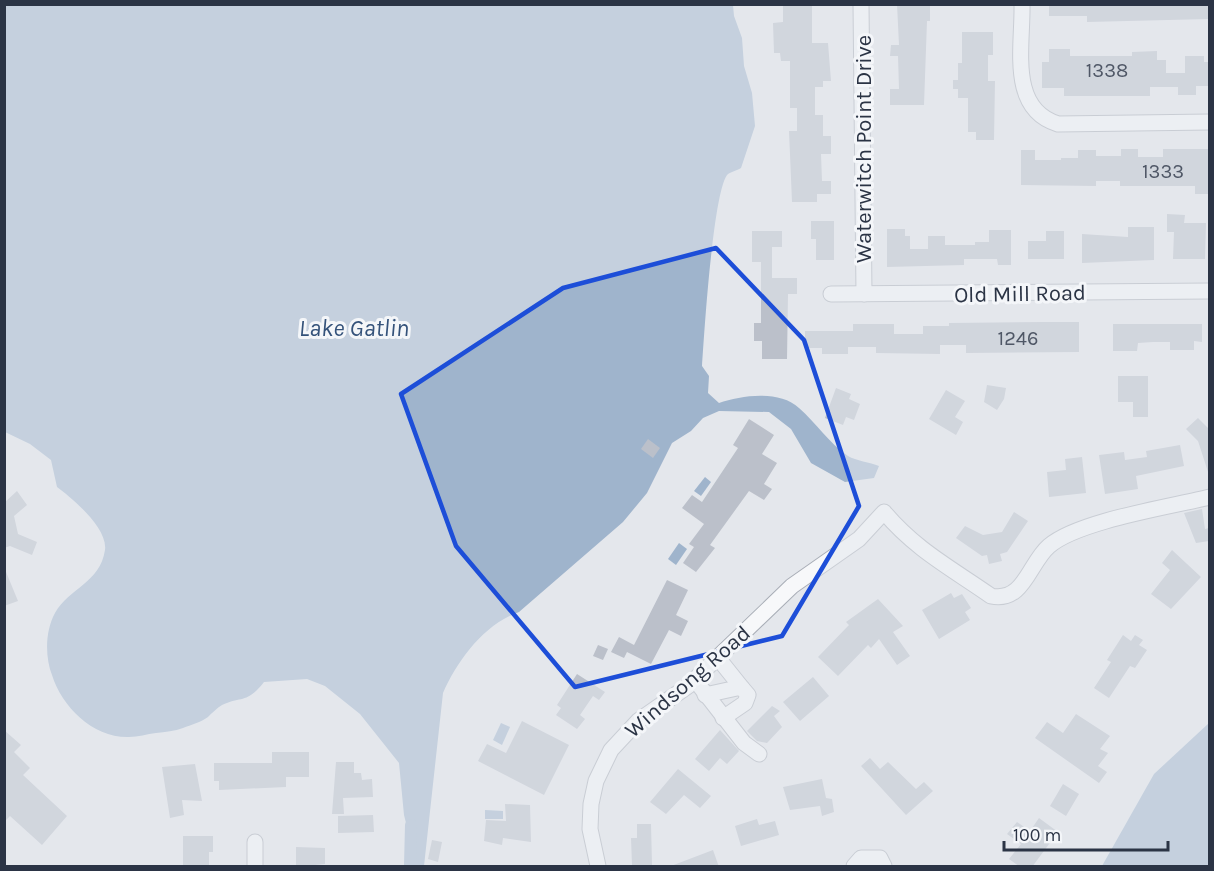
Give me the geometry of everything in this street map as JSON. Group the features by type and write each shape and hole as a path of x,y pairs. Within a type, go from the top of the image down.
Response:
{"street":[{"name":"Waterwitch Point Drive","path":"861,4 864,294"},
{"path":"1023,4 1023,91 1036,113 1047,120 1058,124 1209,122"},
{"name":"Old Mill Road","path":"831,294 1209,291"},
{"name":"Windsong Road","path":"598,867 590,829 591,804 596,781 611,750 638,721 695,680 792,586 859,539 884,512 901,533 929,556 990,596 1005,596 1026,582 1040,556 1063,536 1084,527 1209,497"},
{"path":"718,658 748,695 745,703 723,718"},
{"path":"695,680 744,743 759,754"},
{"path":"705,695 742,688"},
{"path":"255,842 255,867"},
{"path":"854,867 861,858 872,857 880,858 884,867"}],"highlighted area":[{"path":"716,248 804,340 859,506 782,636 575,687 456,546 401,394 563,288"}],"water":[{"name":"Lake Gatlin","path":"4,5 733,5 734,16 742,38 744,66 752,93 755,126 741,168 728,174 718,206 710,265 702,366 709,376 708,393 719,403 749,396 771,396 791,402 848,456 879,466 874,478 845,482 811,463 791,429 769,412 719,411 703,418 691,431 672,443 647,493 623,522 519,612 494,625 483,634 456,669 443,693 424,866 407,866 411,843 404,815 399,763 360,714 325,686 307,679 264,682 249,697 222,705 199,722 180,729 136,737 116,736 91,726 71,709 57,687 50,668 47,644 49,628 55,613 61,604 97,570 105,550 104,541 101,532 88,514 57,487 51,460 30,444 5,432"},
{"path":"705,477 711,482 701,496 694,491"},
{"path":"679,543 687,549 676,565 668,559"},
{"path":"501,723 510,727 502,745 493,740"},
{"path":"1209,723 1209,866 1102,866 1154,774"},
{"path":"485,810 503,811 503,819 485,819"}],"building":[{"path":"783,4 812,4 812,43 828,43 831,81 823,81 823,87 815,87 815,115 823,115 823,136 831,136 831,154 821,154 822,181 831,181 831,194 817,194 817,202 792,202 789,131 797,131 797,108 790,108 790,61 781,61 780,53 774,53 773,23 783,22"},
{"path":"897,4 930,4 930,21 927,21 924,105 890,105 890,89 899,89 898,56 890,56 891,45 899,45"},
{"path":"1049,4 1209,4 1209,19 1087,22 1087,16 1049,16"},
{"path":"962,32 993,32 993,55 988,55 988,81 995,81 994,140 976,140 976,132 968,132 968,98 958,98 958,89 953,89 953,80 958,80 958,63 962,63"},
{"path":"1049,49 1070,49 1070,56 1132,56 1132,52 1157,51 1157,60 1166,60 1166,73 1185,73 1185,56 1204,56 1204,62 1209,62 1209,86 1196,86 1196,95 1178,95 1178,87 1150,87 1150,96 1064,96 1064,88 1042,88 1042,62 1049,62"},
{"path":"1121,149 1138,149 1138,157 1163,157 1163,149 1208,149 1209,194 1195,194 1195,186 1120,186 1120,181 1096,181 1096,186 1021,185 1021,150 1035,150 1035,160 1061,160 1061,158 1078,158 1078,150 1096,150 1096,156 1121,156"},
{"path":"1167,214 1185,215 1184,223 1206,223 1205,259 1173,259 1174,232 1167,232"},
{"path":"811,221 834,221 834,260 816,260 816,239 811,239"},
{"path":"1128,227 1154,227 1154,260 1082,263 1082,234 1128,237"},
{"path":"887,229 905,229 905,236 910,236 910,249 928,249 928,236 945,236 945,245 975,245 975,242 989,242 989,230 1011,230 1011,265 998,265 997,259 964,259 964,265 887,267"},
{"path":"752,231 782,231 782,247 772,247 772,278 797,278 797,294 788,294 787,359 762,359 762,341 754,341 754,323 761,323 761,262 752,262"},
{"path":"1046,231 1064,231 1064,259 1028,259 1028,241 1046,241"},
{"path":"1079,322 1079,352 966,353 966,345 940,345 940,354 876,353 876,347 848,347 848,354 822,354 822,348 805,348 805,331 853,331 853,324 894,324 894,334 923,334 923,326 949,326 949,323"},
{"path":"1113,324 1202,324 1202,342 1194,341 1194,350 1170,350 1170,342 1153,342 1138,343 1137,351 1113,351"},
{"path":"1118,376 1148,376 1148,417 1133,417 1133,402 1118,402"},
{"path":"987,385 1006,388 1004,399 997,410 984,402"},
{"path":"836,388 851,394 849,399 860,404 854,420 846,417 843,425 825,418"},
{"path":"946,390 965,401 955,417 963,422 956,435 929,419"},
{"path":"1198,418 1209,429 1209,475 1198,441 1186,429"},
{"path":"749,419 774,435 762,454 777,463 764,484 772,489 764,500 749,491 710,545 715,548 696,572 683,563 694,547 689,544 704,524 682,508 692,495 702,502 738,448 733,445"},
{"path":"648,439 660,448 653,458 641,449"},
{"path":"1180,445 1184,466 1136,476 1138,489 1105,494 1099,455 1124,452 1125,460 1147,457 1146,451"},
{"path":"1082,457 1086,493 1049,497 1047,472 1066,470 1065,459"},
{"path":"17,491 27,505 14,516 18,534 37,542 32,555 10,546 4,548 4,503"},
{"path":"1202,509 1205,529 1209,528 1209,541 1196,543 1184,513"},
{"path":"1014,512 1028,521 1007,552 1000,554 1002,561 989,564 987,555 982,556 956,538 965,526 983,535 1002,532"},
{"path":"1172,550 1201,577 1171,609 1151,594 1170,570 1162,563"},
{"path":"4,567 18,601 4,606"},
{"path":"667,580 688,590 676,615 688,621 681,636 669,630 651,664 627,652 624,658 611,652 619,637 634,645"},
{"path":"951,593 954,598 962,594 971,608 965,612 970,620 939,639 922,610"},
{"path":"878,599 903,626 893,632 910,656 897,665 879,639 871,648 868,645 838,676 818,657 849,625 846,622"},
{"path":"1123,635 1131,641 1135,635 1143,640 1139,645 1147,650 1135,668 1130,666 1109,698 1094,688 1111,662 1107,660"},
{"path":"598,645 608,649 603,660 593,656"},
{"path":"577,674 605,692 599,700 593,696 580,715 585,719 577,729 556,715 561,708 557,705"},
{"path":"813,677 829,696 800,721 783,702"},
{"path":"772,706 780,711 774,716 782,727 767,743 757,741 747,731"},
{"path":"1076,714 1110,736 1100,749 1108,753 1098,766 1107,772 1099,783 1035,738 1047,722 1063,733"},
{"path":"522,721 569,745 544,795 478,761 487,744 506,753"},
{"path":"4,730 21,745 14,752 30,768 23,775 67,816 42,845 10,816 4,822"},
{"path":"720,730 739,751 727,764 720,758 709,771 695,759"},
{"path":"272,752 309,752 309,777 286,777 286,787 219,790 219,781 214,781 214,763 272,763"},
{"path":"870,758 880,769 888,762 916,789 924,782 933,791 906,815 861,766"},
{"path":"336,762 354,762 354,773 361,773 362,780 372,779 373,797 343,798 344,814 332,814"},
{"path":"195,764 202,801 182,800 184,815 170,818 162,767"},
{"path":"678,769 711,796 700,808 684,795 666,814 650,802"},
{"path":"822,779 826,798 832,799 834,812 822,816 820,806 790,810 783,787"},
{"path":"1063,784 1079,794 1066,816 1050,806"},
{"path":"505,804 530,805 531,842 503,838 502,845 484,841 486,820 506,821"},
{"path":"373,815 374,832 338,833 338,816"},
{"path":"1039,818 1058,832 1032,867 1020,867 1009,859 1021,844 1007,834 1017,822 1030,831"},
{"path":"757,819 759,825 775,821 779,835 741,846 735,826"},
{"path":"637,824 651,824 652,865 632,865 631,838 637,838"},
{"path":"183,836 213,836 213,852 209,852 209,867 183,867"},
{"path":"432,840 442,842 438,862 428,859"},
{"path":"296,847 325,848 325,864 296,867"},
{"path":"713,850 719,867 671,867 671,866"}],"waterway":[{"path":"410,866 411,825"}]}
